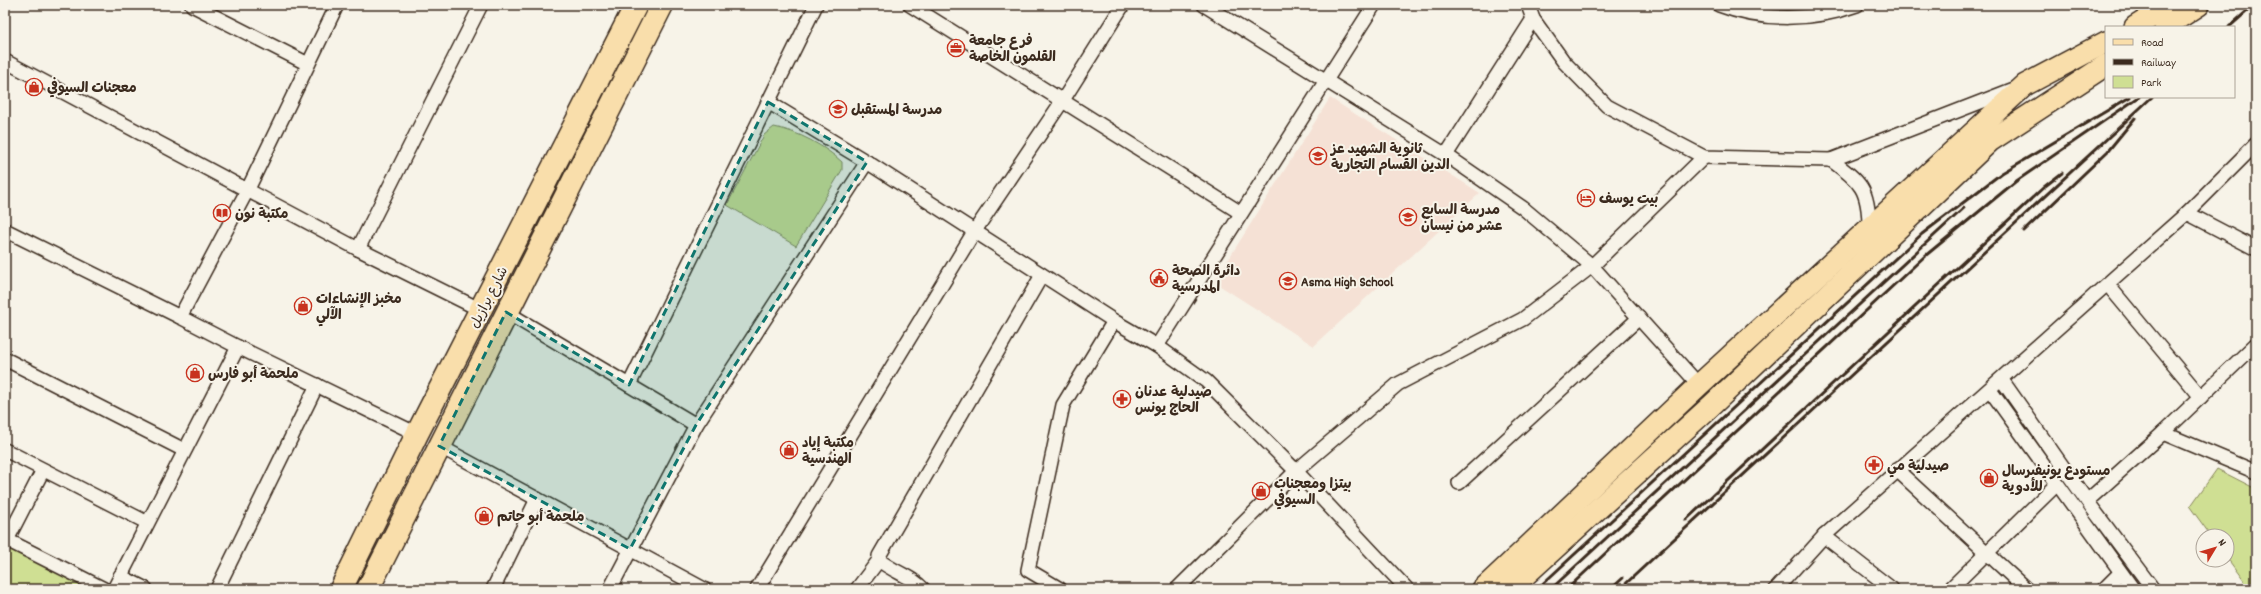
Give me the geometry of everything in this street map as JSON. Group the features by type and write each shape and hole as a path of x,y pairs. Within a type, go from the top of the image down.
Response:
{"highway":[{"name":"شارع برازيل","path":"341,589 417,434 636,5"},
{"name":"شارع برازيل","path":"368,589 506,312 662,5"}],"main road":[{"path":"2151,20 2170,5"},
{"path":"2151,20 2199,5"},
{"path":"1483,589 1699,385 2025,85 2105,43"},
{"path":"1510,589 1713,404 1990,141 2105,66"}],"street":[{"path":"192,5 308,64"},
{"path":"180,318 248,189 337,5"},
{"path":"358,249 481,5"},
{"path":"629,385 816,5"},
{"path":"910,5 1241,213"},
{"path":"757,589 974,232 1063,100 1123,5"},
{"path":"1204,5 1328,80 1446,155 1523,208 1592,266 1699,385"},
{"path":"1157,346 1241,213 1328,80 1374,5"},
{"path":"1528,5 1533,19 1564,62 1607,106 1704,157 1831,160 2025,85"},
{"path":"1719,5 1747,12 1800,18 1833,14 1857,5"},
{"path":"1446,155 1533,19"},
{"path":"5,61 248,189 358,249 481,310"},
{"path":"768,102 867,162 1114,321 1157,346 1206,381 1296,471 1407,589"},
{"path":"1776,589 1824,536 1897,470 2002,380 2187,214 2256,144"},
{"path":"1176,589 1296,471 1398,384 1523,319 1592,266 1704,157"},
{"path":"1831,160 1851,175 1865,192 1869,208 1869,227"},
{"path":"610,589 696,425 867,162"},
{"path":"2187,214 2256,249"},
{"path":"5,230 238,347 417,434"},
{"path":"857,589 879,560 883,550 1042,275"},
{"path":"2108,285 2201,397"},
{"path":"506,312 696,425"},
{"path":"1459,483 1639,318"},
{"path":"1060,589 1028,570 1063,405 1114,321"},
{"path":"2087,501 2163,433 2256,344"},
{"path":"114,589 146,522 238,347"},
{"path":"5,359 184,450"},
{"path":"2002,380 2087,501 2153,589"},
{"path":"217,589 317,385"},
{"path":"1990,390 2056,485 2133,589"},
{"path":"2163,433 2256,472"},
{"path":"439,446 704,589"},
{"path":"5,450 146,522"},
{"path":"43,470 6,540 104,589"},
{"path":"1897,470 2026,589"},
{"path":"1950,589 2056,485"},
{"path":"493,589 536,499"},
{"path":"1824,536 1892,589"},
{"path":"879,560 889,569 918,583 923,589"},
{"path":"2104,589 2120,573"},
{"path":"120,576 146,589"}],"highlighted area":[{"path":"768,102 867,162 696,425 630,549 439,446 506,312 629,385"}],"shaded area":[{"path":"1330,98 1480,193 1314,346 1214,282"}],"green space":[{"path":"774,127 792,132 810,140 827,150 842,162 842,170 796,246 727,205 764,135"},
{"path":"2217,469 2256,489 2256,589 2250,589 2234,568 2235,528 2205,528 2190,507"},
{"path":"5,546 90,589 5,589"}],"railway":[{"path":"2230,26 2254,5"},
{"path":"1537,589 1922,234 2002,173 2128,98"},
{"path":"1567,589 1925,256 2015,182 2138,98"},
{"path":"1620,589 2151,98"},
{"path":"2024,231 2108,151 2135,118"},
{"path":"1686,520 2044,187 2062,173"},
{"path":"1551,589 1964,208"},
{"path":"1611,589 1623,578"}],"place":[{"name":"فرع جامعة القلمون الخاصة","path":"956,48"},
{"name":"معجنات السيوفي","path":"34,87"},
{"name":"مدرسة المستقبل","path":"838,109"},
{"name":"ثانوية الشهيد عز الدين القسام التجارية","path":"1318,156"},
{"name":"بيت يوسف","path":"1586,198"},
{"name":"مكتبة نون","path":"222,213"},
{"name":"مدرسة السابع عشر من نيسان","path":"1408,217"},
{"name":"دائرة الصحة المدرسية","path":"1159,278"},
{"name":"Asma High School","path":"1288,281"},
{"name":"مخبز الإنشاءات الآلي","path":"303,306"},
{"name":"ملحمة أبو فارس","path":"195,373"},
{"name":"صيدلية عدنان الحاج يونس","path":"1122,399"},
{"name":"مكتبة إياد الهندسية","path":"789,450"},
{"name":"صيدلية مي","path":"1874,465"},
{"name":"مستودع يونيفيرسال للأدوية","path":"1989,478"},
{"name":"بيتزا ومعجنات السيوفي","path":"1261,491"},
{"name":"ملحمة أبو حاتم","path":"484,516"}]}
